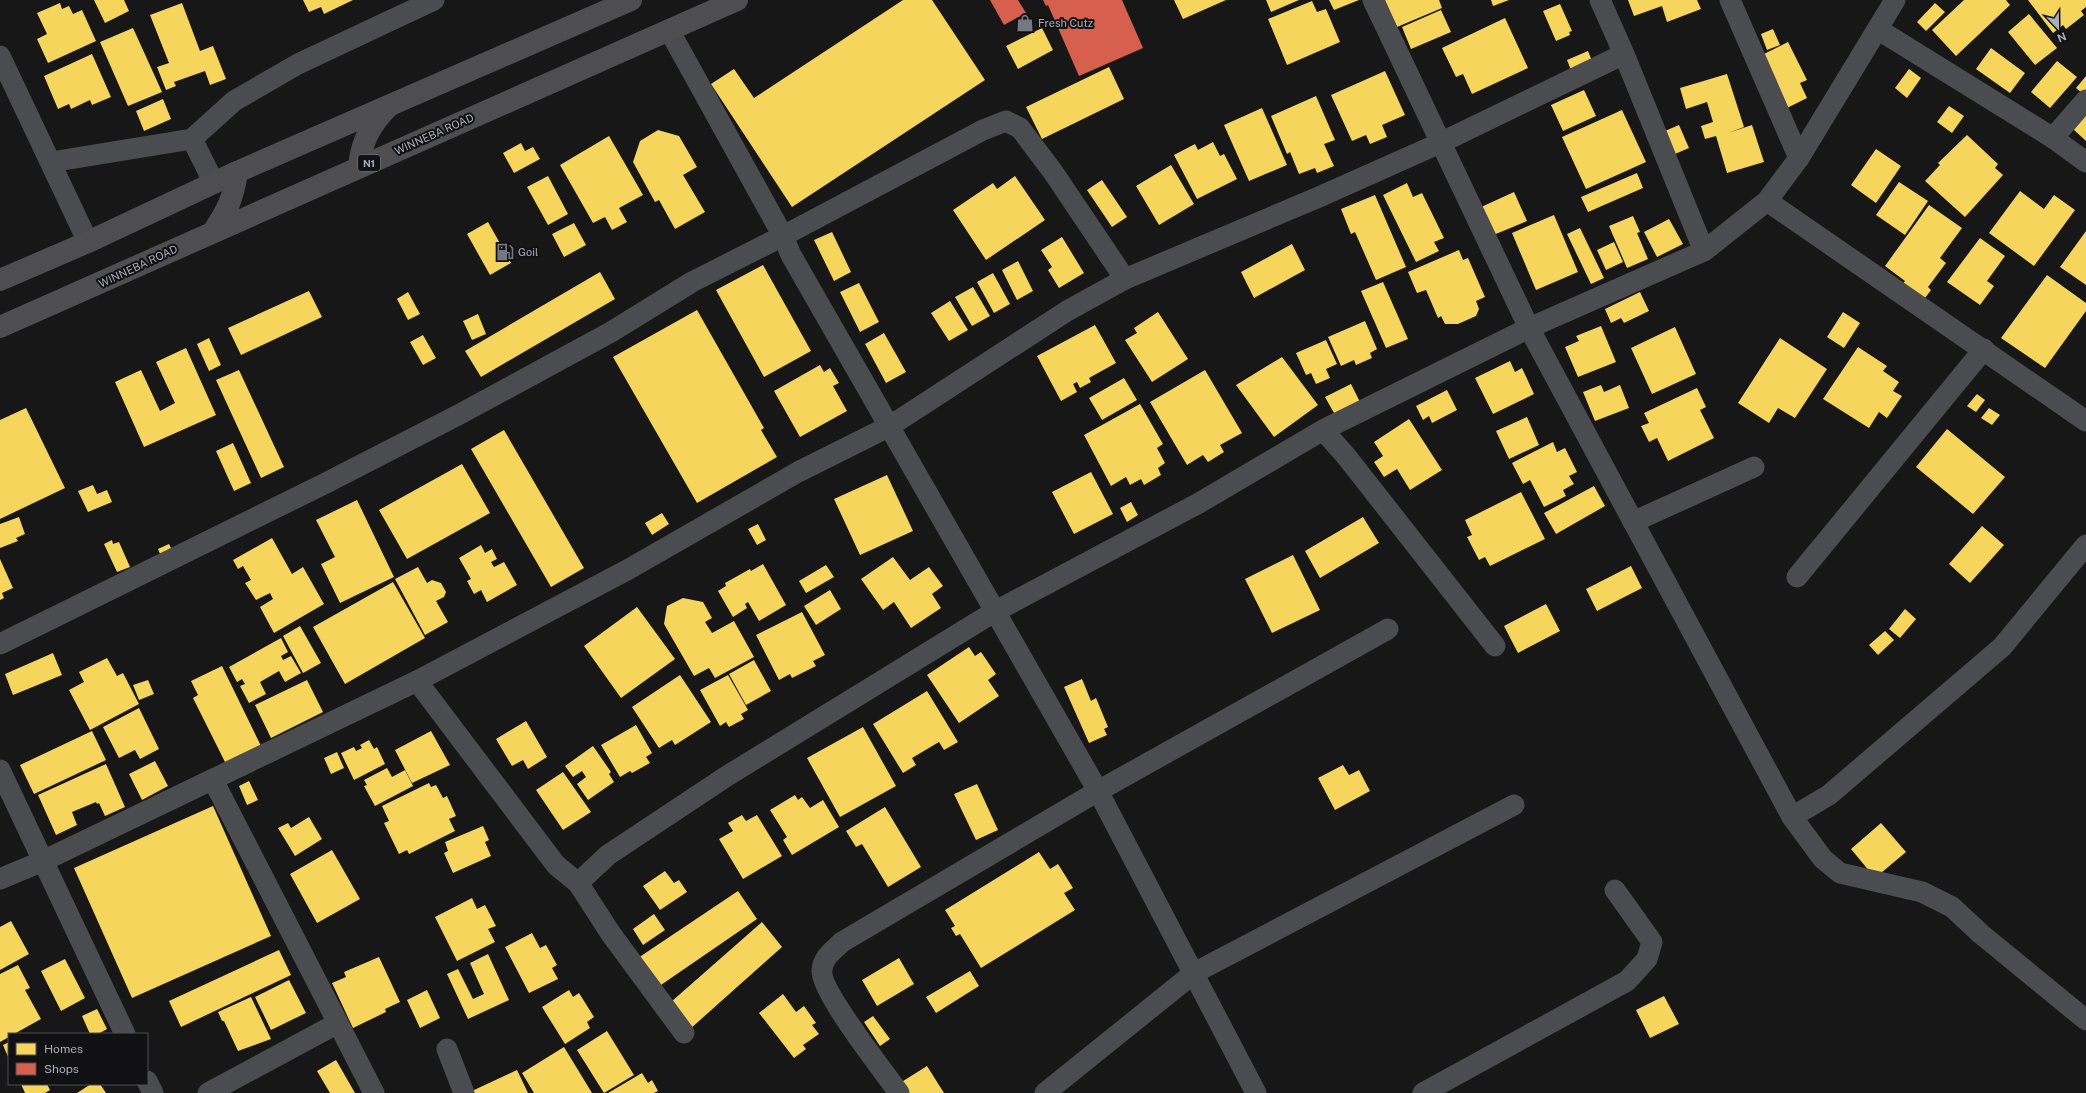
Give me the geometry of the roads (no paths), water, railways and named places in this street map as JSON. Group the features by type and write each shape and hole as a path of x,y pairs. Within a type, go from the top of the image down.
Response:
{"highway":[{"path":"0,280 88,242 237,172 631,0"},
{"name":"WINNEBA ROAD","path":"0,326 111,279 213,232 737,0"},
{"path":"359,168 364,139 376,119 390,105"},
{"path":"213,232 229,208 234,193 237,172"}],"street":[{"path":"51,162 192,139 234,101 298,64 434,0"},
{"path":"1373,0 1529,328 1792,817 1823,859 1840,873 1922,892 1952,907 1981,934 2086,1020"},
{"path":"1600,0 1624,54 1704,251"},
{"path":"1730,0 1799,158"},
{"path":"578,883 608,856 727,776 994,612 1199,503 1323,430 1529,328 1704,251 1767,201 1799,158 1879,30 1895,0"},
{"path":"669,30 783,236 791,255 890,426 994,612 1098,791 1256,1093"},
{"path":"1879,30 2053,138 2086,162"},
{"path":"0,879 43,861 417,681 629,569 798,472 890,426 1068,311 1125,279 1319,197 1440,143 1624,54"},
{"path":"0,56 88,242"},
{"path":"2053,138 2086,100"},
{"path":"0,644 326,483 446,421 610,332 692,282 783,236 983,130 1006,121 1020,128 1053,172 1125,279"},
{"path":"192,139 214,183"},
{"path":"1767,201 1984,349 2086,421"},
{"path":"1797,577 1984,349"},
{"path":"1323,430 1346,456 1495,646"},
{"path":"1633,522 1754,467"},
{"path":"1792,817 1829,795 2002,647 2086,545"},
{"path":"899,1093 840,1010 826,986 821,972 824,958 842,942 1098,791 1388,629"},
{"path":"417,681 556,865 578,883 611,934 684,1033"},
{"path":"0,770 125,1033"},
{"path":"213,780 374,1093"},
{"path":"1044,1093 1194,973 1514,805"},
{"path":"1423,1093 1627,981 1646,959 1652,942 1615,890"},
{"path":"208,1093 338,1023"},
{"path":"447,1049 464,1093"},
{"path":"148,1083 153,1093"}],"place":[{"name":"Fresh Cutz","path":"1025,23"},
{"name":"Goil","path":"505,252"}]}
